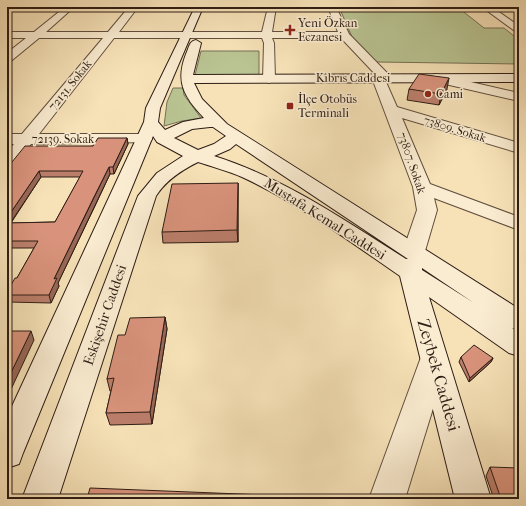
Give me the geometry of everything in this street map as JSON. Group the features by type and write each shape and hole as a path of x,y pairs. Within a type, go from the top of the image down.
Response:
{"street":[{"path":"7,59 70,7"},
{"name":"72131. Sokak","path":"7,163 134,7"},
{"path":"187,79 193,35 199,7"},
{"path":"7,453 153,134 153,108 209,7"},
{"path":"269,78 269,43 266,35 272,7"},
{"path":"332,7 344,35 382,78"},
{"path":"488,8 503,8"},
{"path":"488,8 519,31"},
{"path":"7,35 344,35"},
{"name":"73807. Sokak","path":"382,78 392,110 422,187 427,210 412,261"},
{"path":"436,78 519,97"},
{"name":"Kıbrıs Caddesi","path":"187,79 519,78"},
{"name":"Mustafa Kemal Caddesi","path":"187,79 192,93 200,105 217,122 412,261 519,346"},
{"name":"73809. Sokak","path":"392,110 519,148"},
{"path":"153,134 172,132 187,126 217,122"},
{"name":"72139. Sokak","path":"7,138 27,139 153,134"},
{"name":"Mustafa Kemal Caddesi","path":"153,134 178,148 244,172 278,188 519,321"},
{"name":"Eskişehir Caddesi","path":"40,499 147,196 155,184 163,176 199,155 223,146 235,135"},
{"path":"422,187 519,224"},
{"name":"Zeybek Caddesi","path":"412,261 434,360 473,499"},
{"path":"387,499 434,360"}],"green space":[{"path":"339,7 475,7 478,9 460,9 484,28 504,28 519,40 519,64 377,62 352,37"},
{"path":"201,51 259,51 259,75 195,75"},
{"path":"173,88 183,88 184,95 201,118 164,126 167,102"}],"building":[{"path":"419,74 449,78 441,94 409,89"},
{"path":"98,138 127,138 113,167 109,167 93,199 54,279 57,278 49,295 7,295 7,292 15,278 17,278 38,241 7,241 7,223 55,222 83,171 39,171 7,218 7,163 12,162 25,146 93,146"},
{"path":"238,183 237,230 162,232 172,184"},
{"path":"165,317 150,412 106,413 114,378 107,379 118,335 125,335 130,318"},
{"path":"7,331 31,331 7,381"},
{"path":"474,345 493,358 470,378 461,357"},
{"path":"490,467 519,468 519,499 501,499"},
{"path":"90,488 290,496 290,499 87,499"}],"place":[{"name":"Yeni Özkan Eczanesi","path":"290,30"},
{"name":"Cami","path":"428,94"},
{"name":"İlçe Otobüs Terminali","path":"290,106"}]}
